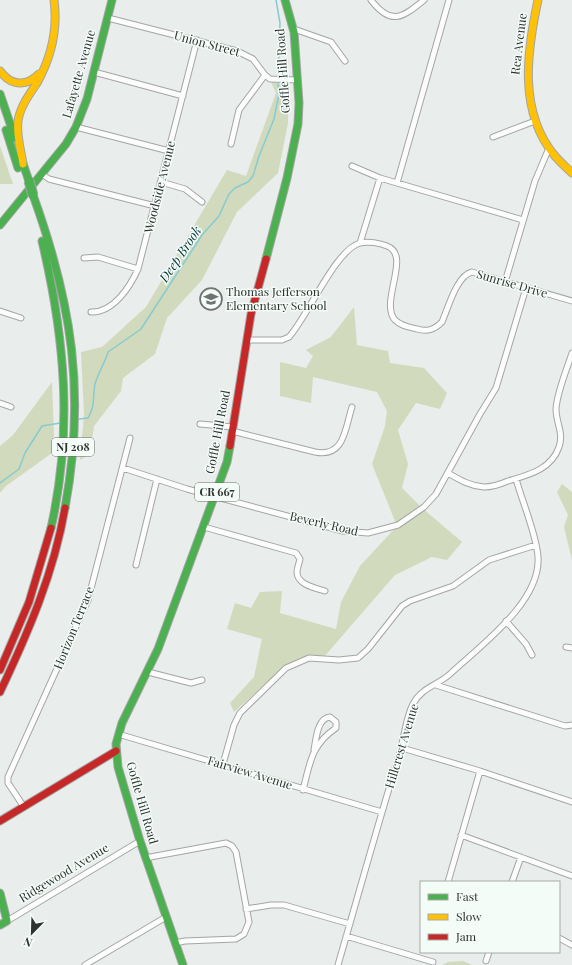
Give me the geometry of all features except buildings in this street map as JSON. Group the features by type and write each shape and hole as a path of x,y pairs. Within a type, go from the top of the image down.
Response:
{"main road":[{"path":"23,164 18,128 20,111 46,66 56,37 57,22 54,0"},
{"name":"Lafayette Avenue","path":"0,225 66,144 82,117 112,0"},
{"name":"Goffle Hill Road","path":"183,965 145,858 118,767 116,751 118,734 148,672 225,471 251,314 292,158 299,110 294,29 285,0"},
{"name":"Rea Avenue","path":"538,0 528,55 527,81 529,103 535,121 549,148 572,173"},
{"path":"0,71 9,81 23,84 33,80 46,66"},
{"name":"NJ 208","path":"0,94 23,164 27,184"},
{"name":"NJ 208","path":"0,113 27,184 49,267 61,329 66,389 65,438 58,495 45,554 28,606 0,670"},
{"path":"0,135 27,184"},
{"name":"NJ 208","path":"0,692 36,610 52,564 66,502 74,438 74,374 70,328 56,265 31,197"},
{"path":"0,822 116,751"},
{"path":"0,893 4,923"}],"street":[{"path":"371,0 383,13 394,17 406,14 424,0"},
{"path":"397,183 450,0"},
{"name":"Union Street","path":"108,18 246,54 253,59 265,75"},
{"path":"294,29 331,42 345,61"},
{"name":"Woodside Avenue","path":"91,312 98,312 114,303 128,288 138,269 197,40"},
{"path":"94,72 183,96"},
{"path":"231,144 239,110 265,75 274,80 298,80"},
{"path":"493,137 535,121"},
{"path":"76,127 169,151"},
{"path":"505,282 535,181 549,148"},
{"path":"352,166 380,178 523,220"},
{"path":"42,174 49,179 155,206"},
{"path":"247,340 282,340 289,337 320,288 352,247 360,243 380,178"},
{"path":"161,182 185,189 202,202"},
{"name":"Sunrise Drive","path":"360,243 374,243 387,246 395,253 397,261 390,310 396,321 406,326 425,331 438,326 442,322 460,281 469,273 476,272 572,302"},
{"path":"84,258 98,257 138,269"},
{"name":"Beverly Road","path":"123,468 215,496 343,531 368,533 390,528 410,518 430,501 448,473 496,388 526,288"},
{"path":"0,311 21,318"},
{"path":"448,473 468,484 484,487 516,479 540,470 552,461 557,452 561,434 557,417 557,404 572,353"},
{"path":"0,403 11,407"},
{"path":"200,424 233,429 315,452 328,453 337,448 341,442 352,407"},
{"name":"Horizon Terrace","path":"24,807 8,783 8,777 88,600 130,438"},
{"path":"136,565 157,479"},
{"name":"Hillcrest Avenue","path":"338,965 402,748 413,704 422,692 445,679 521,607 534,579 538,562 536,545 516,479"},
{"path":"204,527 296,553 300,559 297,572 299,579 304,583 326,591"},
{"path":"223,764 234,725 240,713 286,668 295,662 309,658 340,660 358,658 368,649 402,606 410,601 453,586 489,560 536,545"},
{"path":"506,621 522,639 532,655"},
{"path":"148,672 191,682 202,680"},
{"path":"436,685 565,726 572,725"},
{"path":"303,790 320,726 323,720 330,717 336,722 336,728 321,740 314,750"},
{"name":"Fairview Avenue","path":"118,734 223,764 303,790 382,812"},
{"path":"402,748 480,771 572,802"},
{"path":"448,881 480,771"},
{"path":"461,835 572,876"},
{"name":"Ridgewood Avenue","path":"4,923 140,841"},
{"path":"145,858 223,844 229,844 236,852 248,926 244,934 238,939 185,941 175,943"},
{"path":"512,881 521,857"},
{"path":"246,909 271,905 284,905 350,924"},
{"path":"85,965 166,917"},
{"path":"346,936 433,962"},
{"path":"560,939 572,945"},
{"path":"486,961 489,953"}],"green space":[{"path":"271,82 288,85 288,123 278,173 237,212 202,280 167,318 155,354 123,378 121,391 94,426 90,454 80,460 84,415 81,352 102,347 146,307 227,170 246,176 276,93"},
{"path":"0,146 13,184 0,184"},
{"path":"354,307 357,345 388,351 390,363 424,368 447,393 440,409 416,403 398,430 408,464 402,488 422,508 462,542 447,560 432,557 395,575 323,658 285,667 234,712 230,703 254,677 262,639 227,629 235,603 251,608 260,592 282,591 280,613 336,629 341,602 360,566 397,526 372,464 385,426 387,411 377,392 313,377 311,403 280,396 280,362 306,368 313,356 306,350 331,337"},
{"path":"52,382 54,435 52,453 6,486 0,493 0,446 13,435"},
{"path":"562,484 572,492 572,560 564,527 568,515 557,492"},
{"path":"463,961 472,965 442,965 448,962"}],"waterway":[{"name":"Deep Brook","path":"276,0 280,23 278,75"},
{"name":"Deep Brook","path":"79,419 88,418 93,405 95,384 108,352 141,329 202,235 219,216 229,194 235,188 248,182 253,176 259,156 274,119 279,94 278,84"},
{"name":"Deep Brook","path":"0,483 19,469 25,453 42,426 60,423"}],"traffic: fast":[{"path":"0,225 66,144 76,127 87,99 112,0"},
{"path":"266,259 287,178 298,124 299,103 294,32 285,0"},
{"path":"0,94 15,138"},
{"path":"6,130 18,168"},
{"path":"21,158 29,181"},
{"path":"29,181 33,195"},
{"path":"33,195 57,273 66,311 72,349 74,426 71,466 65,508"},
{"path":"42,241 56,313 61,349 63,384 64,420 62,455 58,492 51,528"},
{"path":"183,965 140,841 118,767 116,744 122,723 158,649 227,462 230,446"},
{"path":"0,893 7,921 0,925"}],"traffic: slow":[{"path":"23,164 18,137 18,121 23,106 47,63 53,43 55,22 54,0"},
{"path":"538,0 529,60 528,81 530,101 535,120 543,139 555,156 572,173"},
{"path":"0,71 9,80 19,83 29,81 39,74"}],"traffic: jam":[{"path":"230,446 251,314 266,259"},
{"path":"0,692 39,602 54,556 65,508"},
{"path":"0,670 29,602 51,528"},
{"path":"0,821 116,751"}],"place":[{"name":"Thomas Jefferson Elementary School","path":"211,299"}]}
